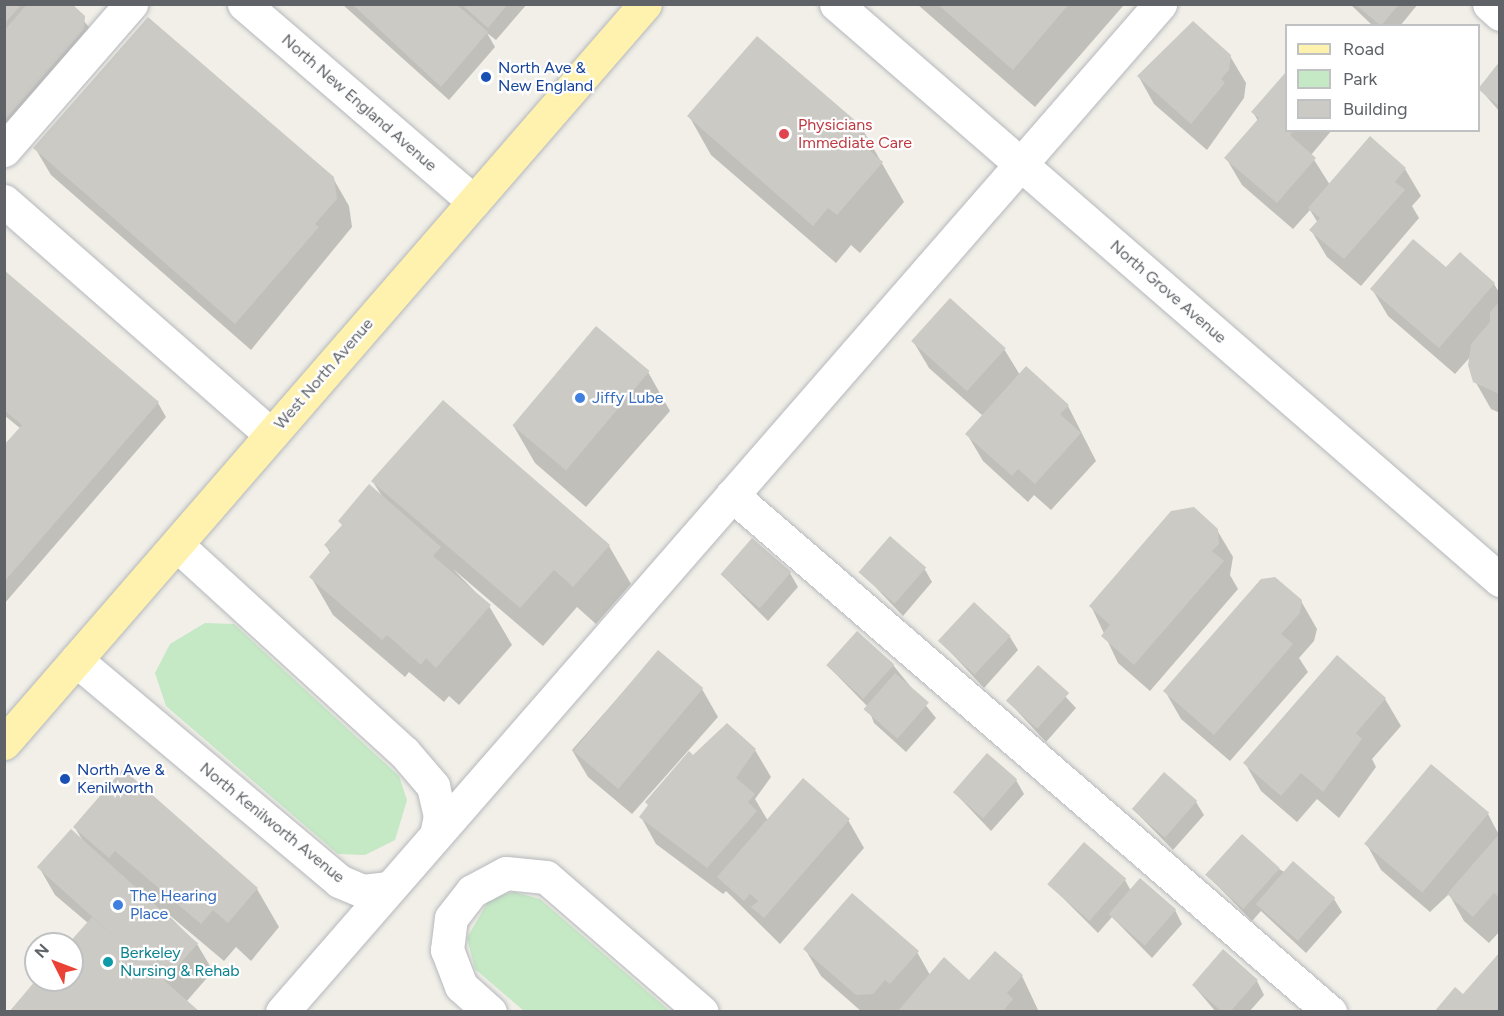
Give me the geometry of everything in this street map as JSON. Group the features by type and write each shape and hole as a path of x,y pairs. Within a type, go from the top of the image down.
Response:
{"main road":[{"name":"West North Avenue","path":"4,743 645,4"}],"street":[{"path":"4,150 131,4"},
{"name":"North New England Avenue","path":"244,4 474,202"},
{"name":"North Grove Avenue","path":"837,4 1500,580"},
{"path":"282,1011 1160,4"},
{"path":"1489,4 1500,14"},
{"path":"4,201 271,435"},
{"path":"732,495 1330,1011"},
{"path":"177,545 404,752 433,786 440,816 436,835"},
{"name":"North Kenilworth Avenue","path":"76,660 339,881 363,891 389,888"},
{"path":"490,1011 461,986 447,950 451,918 472,891 506,873 546,877 702,1011"}],"green space":[{"path":"205,623 234,624 399,776 407,800 395,840 365,855 338,854 166,706 155,673 170,644"},
{"path":"514,892 540,899 670,1011 524,1011 475,969 467,938 490,898"}],"building":[{"path":"4,4 22,4 4,24"},
{"path":"27,4 72,4 85,16 84,29 4,121 4,31"},
{"path":"352,4 456,4 488,32 441,87"},
{"path":"461,4 508,4 488,28"},
{"path":"937,4 1069,4 1013,70"},
{"path":"1355,4 1399,4 1383,24 1379,24"},
{"path":"148,17 334,177 337,199 315,224 319,227 235,324 33,148"},
{"path":"1193,21 1231,55 1229,70 1221,79 1225,83 1191,124 1137,76"},
{"name":"Physicians Immediate Care","path":"757,36 865,129 856,139 883,162 837,215 828,208 813,226 687,116"},
{"path":"1500,61 1500,107 1480,91 1480,86"},
{"path":"1285,73 1285,132 1292,132 1290,135 1316,158 1277,203 1224,158 1259,118 1251,112"},
{"path":"1370,136 1406,168 1395,182 1405,190 1344,259 1309,230 1320,218 1308,208"},
{"path":"1413,239 1446,267 1460,252 1495,283 1439,348 1370,289"},
{"path":"4,270 159,402 4,582 4,445 22,425 4,410"},
{"path":"950,298 1006,348 967,391 911,341"},
{"path":"1500,301 1499,394 1473,382 1468,365 1471,344 1490,322 1490,312"},
{"name":"Jiffy Lube","path":"596,326 650,371 566,471 512,426"},
{"path":"1026,366 1069,405 1060,414 1081,433 1035,484 1018,469 1012,476 965,434"},
{"path":"443,400 610,545 573,587 554,570 520,608 371,481"},
{"path":"369,484 441,547 433,556 491,605 436,668 426,658 421,665 387,635 382,640 309,577 331,551 324,545 342,525 338,521"},
{"path":"1194,507 1218,529 1219,544 1212,551 1224,561 1134,665 1101,636 1110,625 1089,606 1171,511"},
{"path":"890,536 926,567 895,604 859,572"},
{"path":"752,538 791,572 760,608 721,574"},
{"path":"1275,577 1302,600 1300,613 1281,634 1293,644 1214,735 1163,691 1261,579"},
{"path":"974,602 1011,636 974,675 938,641"},
{"path":"857,631 894,664 863,699 826,665"},
{"path":"658,650 703,688 618,789 573,751"},
{"path":"1337,655 1386,698 1356,733 1362,739 1323,792 1301,773 1281,796 1243,763"},
{"path":"1038,665 1069,693 1037,729 1006,701"},
{"path":"895,673 929,703 897,739 864,709"},
{"path":"727,723 756,749 736,778 755,794 748,802 757,811 707,868 639,817 648,805 645,802 689,751 693,755"},
{"path":"987,753 1017,779 983,818 953,792"},
{"path":"1431,764 1489,813 1422,893 1364,844"},
{"path":"123,769 258,888 228,923 213,910 201,924 115,851 109,858 73,827"},
{"path":"1164,772 1197,801 1165,838 1132,809"},
{"path":"803,778 850,819 764,918 751,907 758,901 750,894 744,901 717,877"},
{"name":"The Hearing Place","path":"71,829 198,943 164,981 37,867"},
{"path":"1500,833 1500,898 1494,893 1473,917 1447,894"},
{"path":"1242,834 1280,868 1243,909 1205,875"},
{"path":"1084,842 1126,879 1090,921 1047,884"},
{"path":"1293,861 1335,898 1298,941 1256,904"},
{"path":"1140,878 1176,909 1145,946 1109,914"},
{"path":"852,893 919,951 890,984 885,980 873,994 856,995 803,949"},
{"name":"Berkeley Nursing & Rehab","path":"92,917 200,1012 9,1012 26,992 84,992 84,932 79,932"},
{"path":"1223,949 1258,980 1230,1012 1222,1012 1192,985"},
{"path":"995,951 1023,975 1007,993 1013,999 1002,1012 897,1012 944,957 969,980"},
{"path":"1500,952 1500,1012 1434,1012 1455,987 1463,994"}],"place":[{"name":"North Ave & New England","path":"486,77"},
{"name":"Physicians Immediate Care","path":"784,134"},
{"name":"Jiffy Lube","path":"580,398"},
{"name":"North Ave & Kenilworth","path":"65,779"},
{"name":"The Hearing Place","path":"118,905"},
{"name":"Berkeley Nursing & Rehab","path":"108,962"}]}
